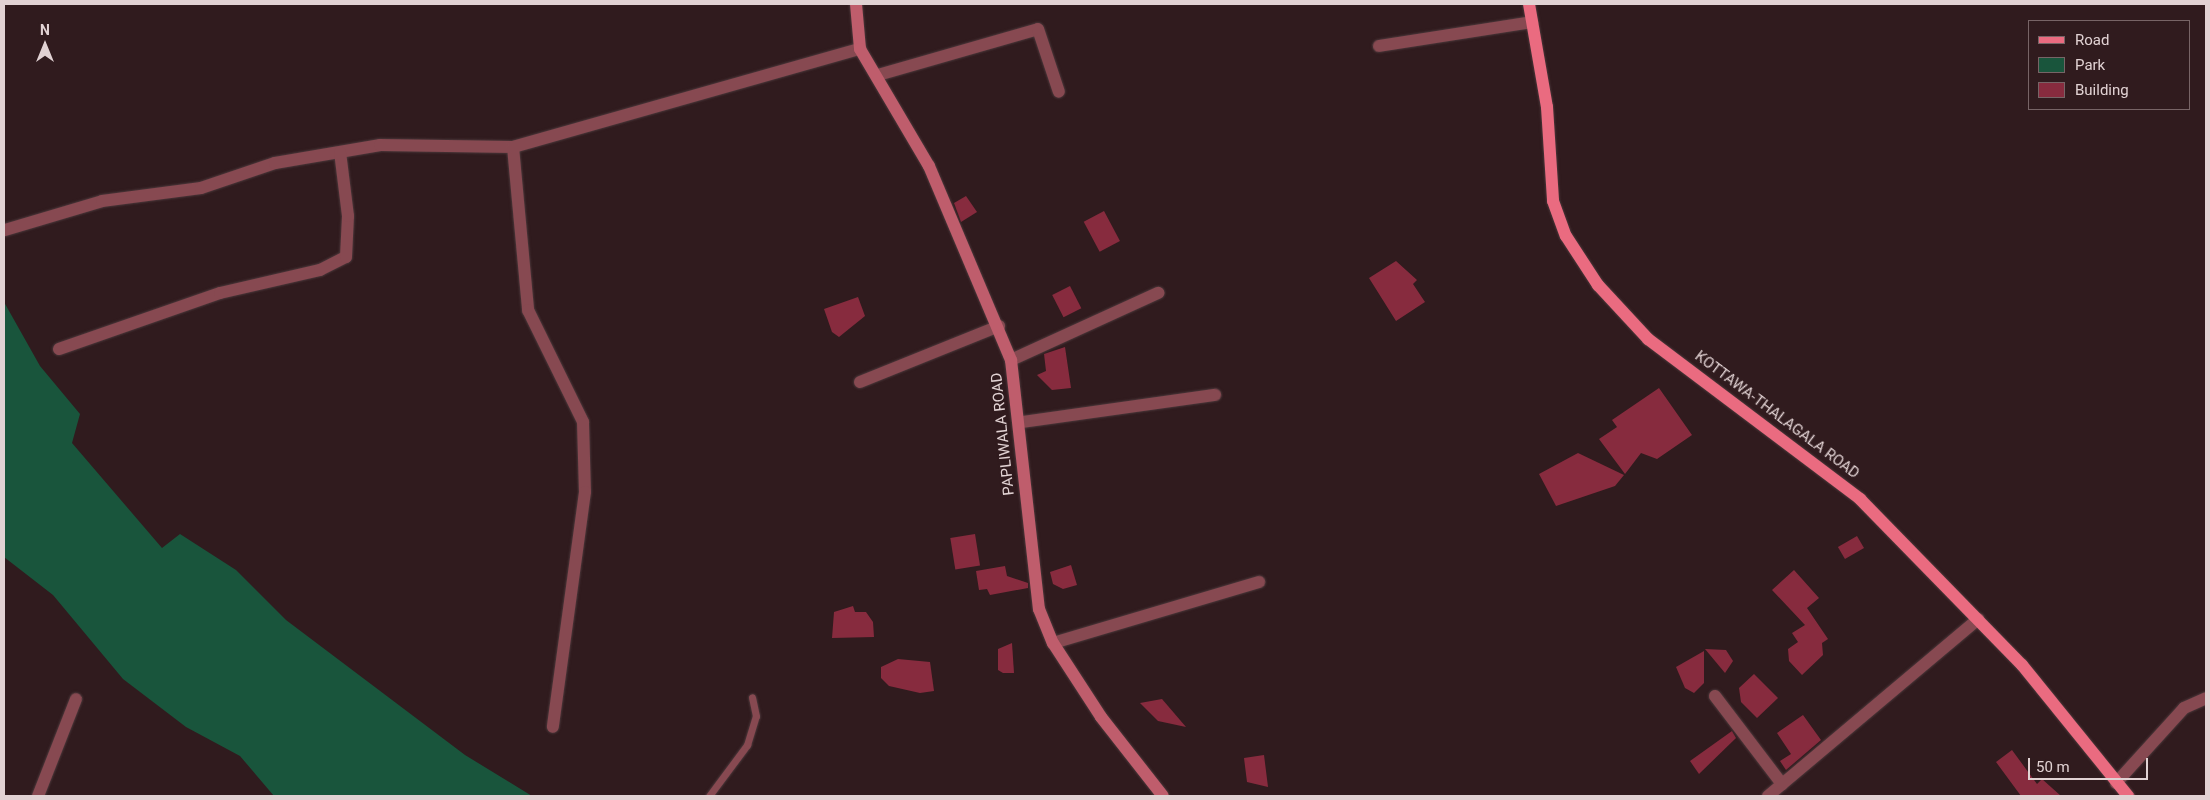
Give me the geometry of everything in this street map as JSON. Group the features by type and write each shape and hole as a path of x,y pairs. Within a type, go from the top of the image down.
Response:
{"main road":[{"name":"KOTTAWA-THALAGALA ROAD","path":"1528,4 1547,107 1553,200 1566,236 1598,285 1648,339 1860,499 2022,665 2128,796"}],"street":[{"name":"PAPLIWALA ROAD","path":"856,4 860,49 878,75 928,166 999,326 1011,360 1022,422 1032,567 1039,608 1053,644 1101,717 1163,796"},
{"path":"1379,46 1532,22"},
{"path":"878,75 1038,29 1059,92"},
{"path":"5,230 102,201 201,188 275,163 380,145 514,147 860,49"},
{"path":"514,147 528,310 583,422 585,492 553,727"},
{"path":"59,349 220,292 320,270 346,257 348,216 340,152"},
{"path":"1011,360 1158,293"},
{"path":"860,382 999,326"},
{"path":"1022,422 1215,396"},
{"path":"1053,644 1259,582"},
{"path":"1768,796 1978,619"},
{"path":"1715,696 1782,784"},
{"path":"2116,783 2184,708 2206,698"},
{"path":"38,796 76,699"}],"lane":[{"path":"709,796 747,745 756,716 752,697"}],"green space":[{"path":"4,302 40,366 80,414 72,443 162,548 180,534 236,570 286,620 465,755 532,796 274,796 240,756 186,727 123,679 53,595 4,557"}],"building":[{"path":"966,196 977,212 961,222 954,203"},
{"path":"1104,211 1120,241 1100,252 1084,222"},
{"path":"1396,261 1417,280 1413,284 1425,302 1396,321 1369,278"},
{"path":"1070,286 1081,308 1064,317 1052,295"},
{"path":"858,297 865,316 839,337 832,332 824,309"},
{"path":"1065,347 1071,388 1052,390 1037,375 1046,371 1044,354"},
{"path":"1659,388 1692,435 1657,459 1641,453 1625,474 1599,439 1617,427 1612,420"},
{"path":"1578,453 1624,475 1615,486 1556,506 1539,474"},
{"path":"975,534 980,566 955,570 950,538"},
{"path":"1857,536 1864,548 1845,559 1838,547"},
{"path":"1071,565 1077,585 1063,589 1053,584 1050,572"},
{"path":"1005,566 1007,576 1028,583 1028,588 990,595 987,589 979,590 976,571"},
{"path":"1794,570 1819,598 1807,608 1828,639 1822,643 1823,655 1802,675 1789,661 1788,649 1798,642 1792,633 1805,625 1772,590"},
{"path":"853,606 855,612 866,612 873,622 874,637 832,638 834,612"},
{"path":"1012,643 1014,673 1003,673 998,670 998,649"},
{"path":"1705,649 1726,650 1733,661 1725,673"},
{"path":"1704,651 1704,683 1694,693 1685,688 1676,667"},
{"path":"898,659 930,662 934,691 920,693 889,686 881,678 881,667"},
{"path":"1754,674 1778,698 1757,718 1741,702 1739,688"},
{"path":"1162,699 1186,727 1158,721 1140,703"},
{"path":"1803,715 1821,740 1786,770 1780,761 1791,754 1777,733"},
{"path":"1732,731 1736,738 1699,774 1690,761"},
{"path":"2012,750 2037,784 2042,779 2061,796 2021,796 1996,762"},
{"path":"1264,755 1268,787 1247,782 1244,758"}]}
